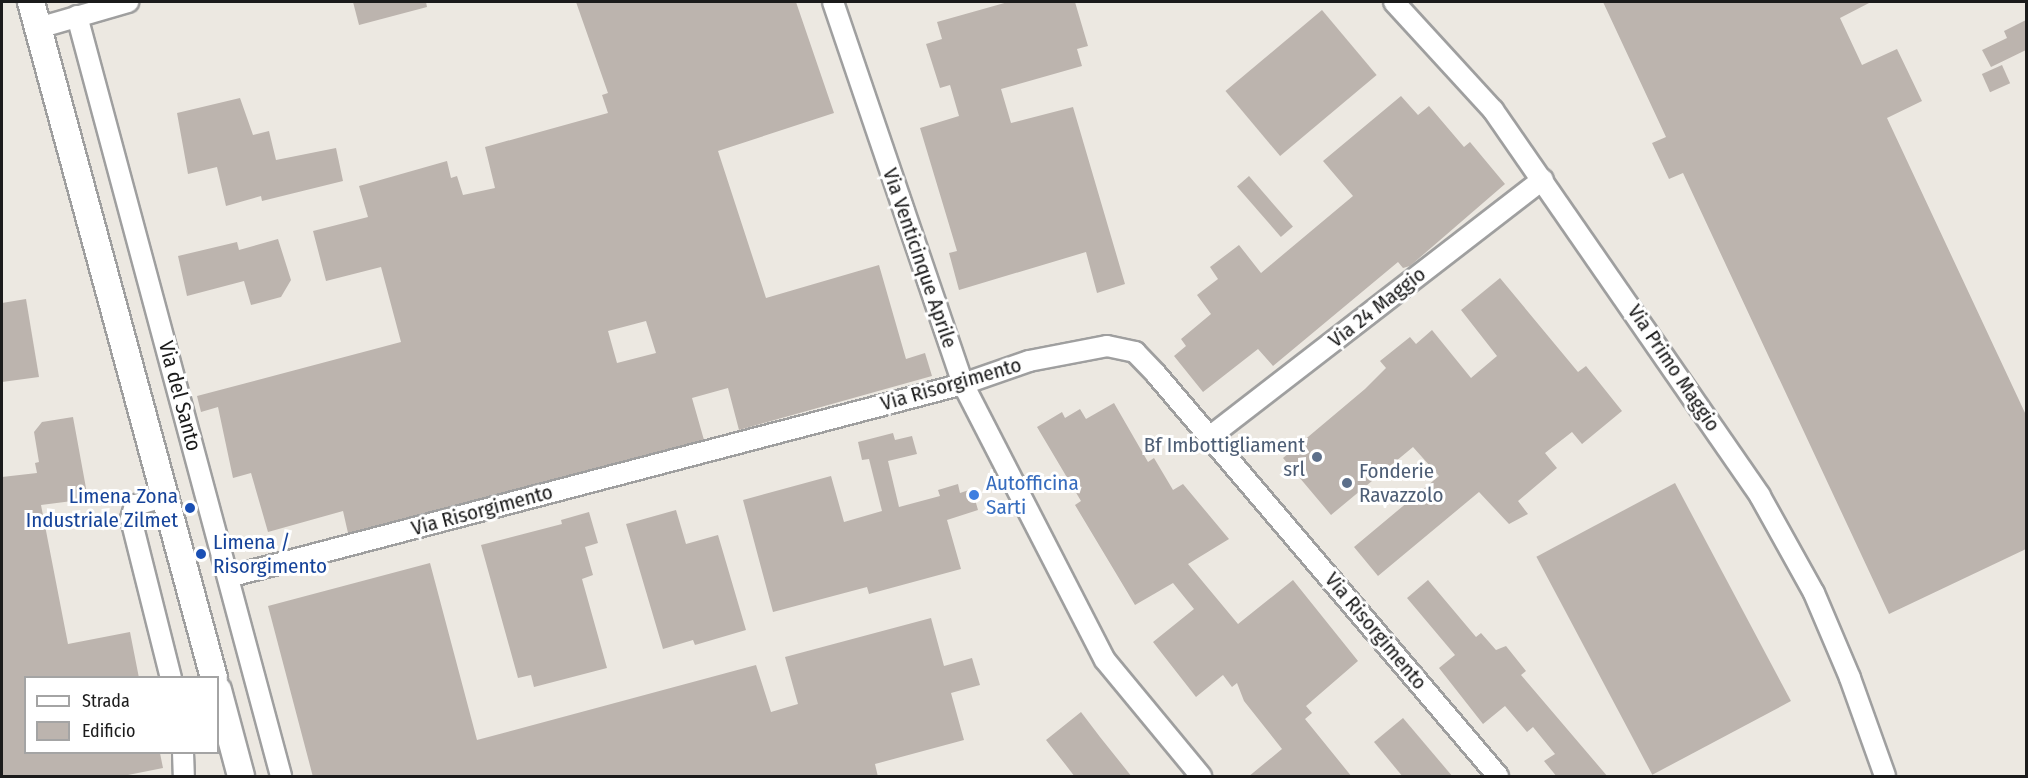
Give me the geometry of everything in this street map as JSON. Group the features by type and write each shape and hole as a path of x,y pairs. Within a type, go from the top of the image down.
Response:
{"street":[{"path":"31,2 167,496 213,676"},
{"path":"38,28 128,2"},
{"name":"Via Venticinque Aprile","path":"834,2 963,384 1105,660 1201,777"},
{"name":"Via Primo Maggio","path":"1394,2 1493,110 1544,179 1701,407 1792,550 1850,678 1885,777"},
{"name":"Via del Santo","path":"78,16 281,777"},
{"name":"Via 24 Maggio","path":"1212,435 1544,179"},
{"name":"Via Risorgimento","path":"228,577 963,384 1029,361 1107,346 1135,352 1212,435 1498,777"},
{"path":"167,496 135,505 131,519 170,676"},
{"path":"219,694 241,777"},
{"path":"183,754 184,777"}],"building":[{"path":"353,2 426,2 427,7 359,25"},
{"path":"576,2 796,2 834,113 718,151 766,298 879,265 906,359 925,353 932,376 739,430 728,388 692,398 704,440 348,533 343,511 268,532 251,473 233,478 218,407 201,412 197,396 401,342 381,267 326,281 313,231 368,217 359,186 447,161 451,178 457,176 463,195 495,188 485,147 608,113 602,95 608,93","holes":["646,321 656,353 617,363 608,331"]},
{"path":"1008,2 1075,2 1088,46 1077,49 1082,66 1001,89 1011,123 1073,107 1125,284 1097,293 1086,252 959,290 949,253 957,251 920,128 959,116 950,85 940,88 926,44 942,39 937,22"},
{"path":"1603,2 1871,2 1840,18 1862,65 1897,49 1922,101 1887,118 2026,415 2026,549 1889,614 1683,173 1669,179 1652,143 1666,137"},
{"path":"1322,10 1377,75 1280,156 1225,91"},
{"path":"2026,20 2026,50 1991,67 1982,50 2007,38 2004,31"},
{"path":"2002,65 2010,83 1990,92 1982,74"},
{"path":"1401,96 1418,115 1429,106 1464,147 1470,142 1505,184 1410,266 1403,268 1398,262 1273,366 1258,349 1203,392 1174,356 1186,346 1181,339 1211,314 1197,295 1218,279 1210,267 1239,245 1261,273 1353,196 1323,161"},
{"path":"240,98 253,135 269,131 276,160 336,148 343,181 262,201 261,196 226,206 217,167 188,174 177,113"},
{"path":"1249,176 1293,227 1281,237 1237,186"},
{"path":"278,239 291,280 281,297 251,305 244,281 187,296 178,256 237,242 239,250"},
{"path":"1500,278 1578,372 1586,366 1622,411 1582,444 1572,432 1545,453 1557,468 1518,501 1528,514 1509,524 1479,492 1378,576 1354,547 1439,476 1413,447 1331,515 1283,458 1365,389 1386,368 1380,361 1410,337 1416,344 1432,330 1471,378 1497,356 1461,310"},
{"path":"26,299 39,377 2,382 2,303"},
{"path":"1114,403 1148,462 1154,458 1173,490 1183,484 1229,539 1188,564 1238,624 1293,580 1358,661 1306,706 1312,713 1305,719 1352,777 1248,777 1282,749 1244,701 1237,683 1232,687 1223,675 1196,697 1153,642 1194,609 1173,583 1135,605 1075,505 1081,501 1037,427 1062,412 1065,418 1080,409 1086,419"},
{"path":"73,417 88,499 41,505 68,644 130,632 139,676 24,676 24,754 160,754 163,768 123,776 2,777 2,477 37,473 35,463 39,462 34,432 42,422"},
{"path":"893,433 895,440 912,436 917,454 888,461 899,507 940,496 938,490 958,484 960,493 972,489 978,510 947,520 961,569 869,594 867,587 773,612 743,500 831,476 844,522 882,511 869,459 862,460 858,442"},
{"path":"1675,483 1791,701 1652,775 1536,557"},
{"path":"676,510 686,544 718,535 746,630 695,645 693,640 663,649 626,524"},
{"path":"589,512 598,543 585,547 593,575 582,579 607,668 534,687 531,675 518,678 481,545 562,524 561,520"},
{"path":"430,563 477,740 756,665 771,712 798,704 785,657 931,618 944,666 972,658 980,685 951,693 964,740 875,764 878,777 313,777 268,606"},
{"path":"1428,580 1476,637 1481,633 1496,650 1506,646 1526,671 1521,675 1608,777 1557,777 1544,761 1555,754 1533,727 1527,732 1505,706 1483,724 1439,668 1455,655 1407,598"},
{"path":"1081,712 1132,777 1075,777 1046,740"},
{"path":"1403,718 1453,777 1403,777 1374,742"}],"place":[{"name":"Bf Imbottigliament srl","path":"1317,457"},
{"name":"Fonderie Ravazzolo","path":"1347,483"},
{"name":"Autofficina Sarti","path":"974,495"},
{"name":"Limena Zona Industriale Zilmet","path":"190,508"},
{"name":"Limena / Risorgimento","path":"201,554"}]}
